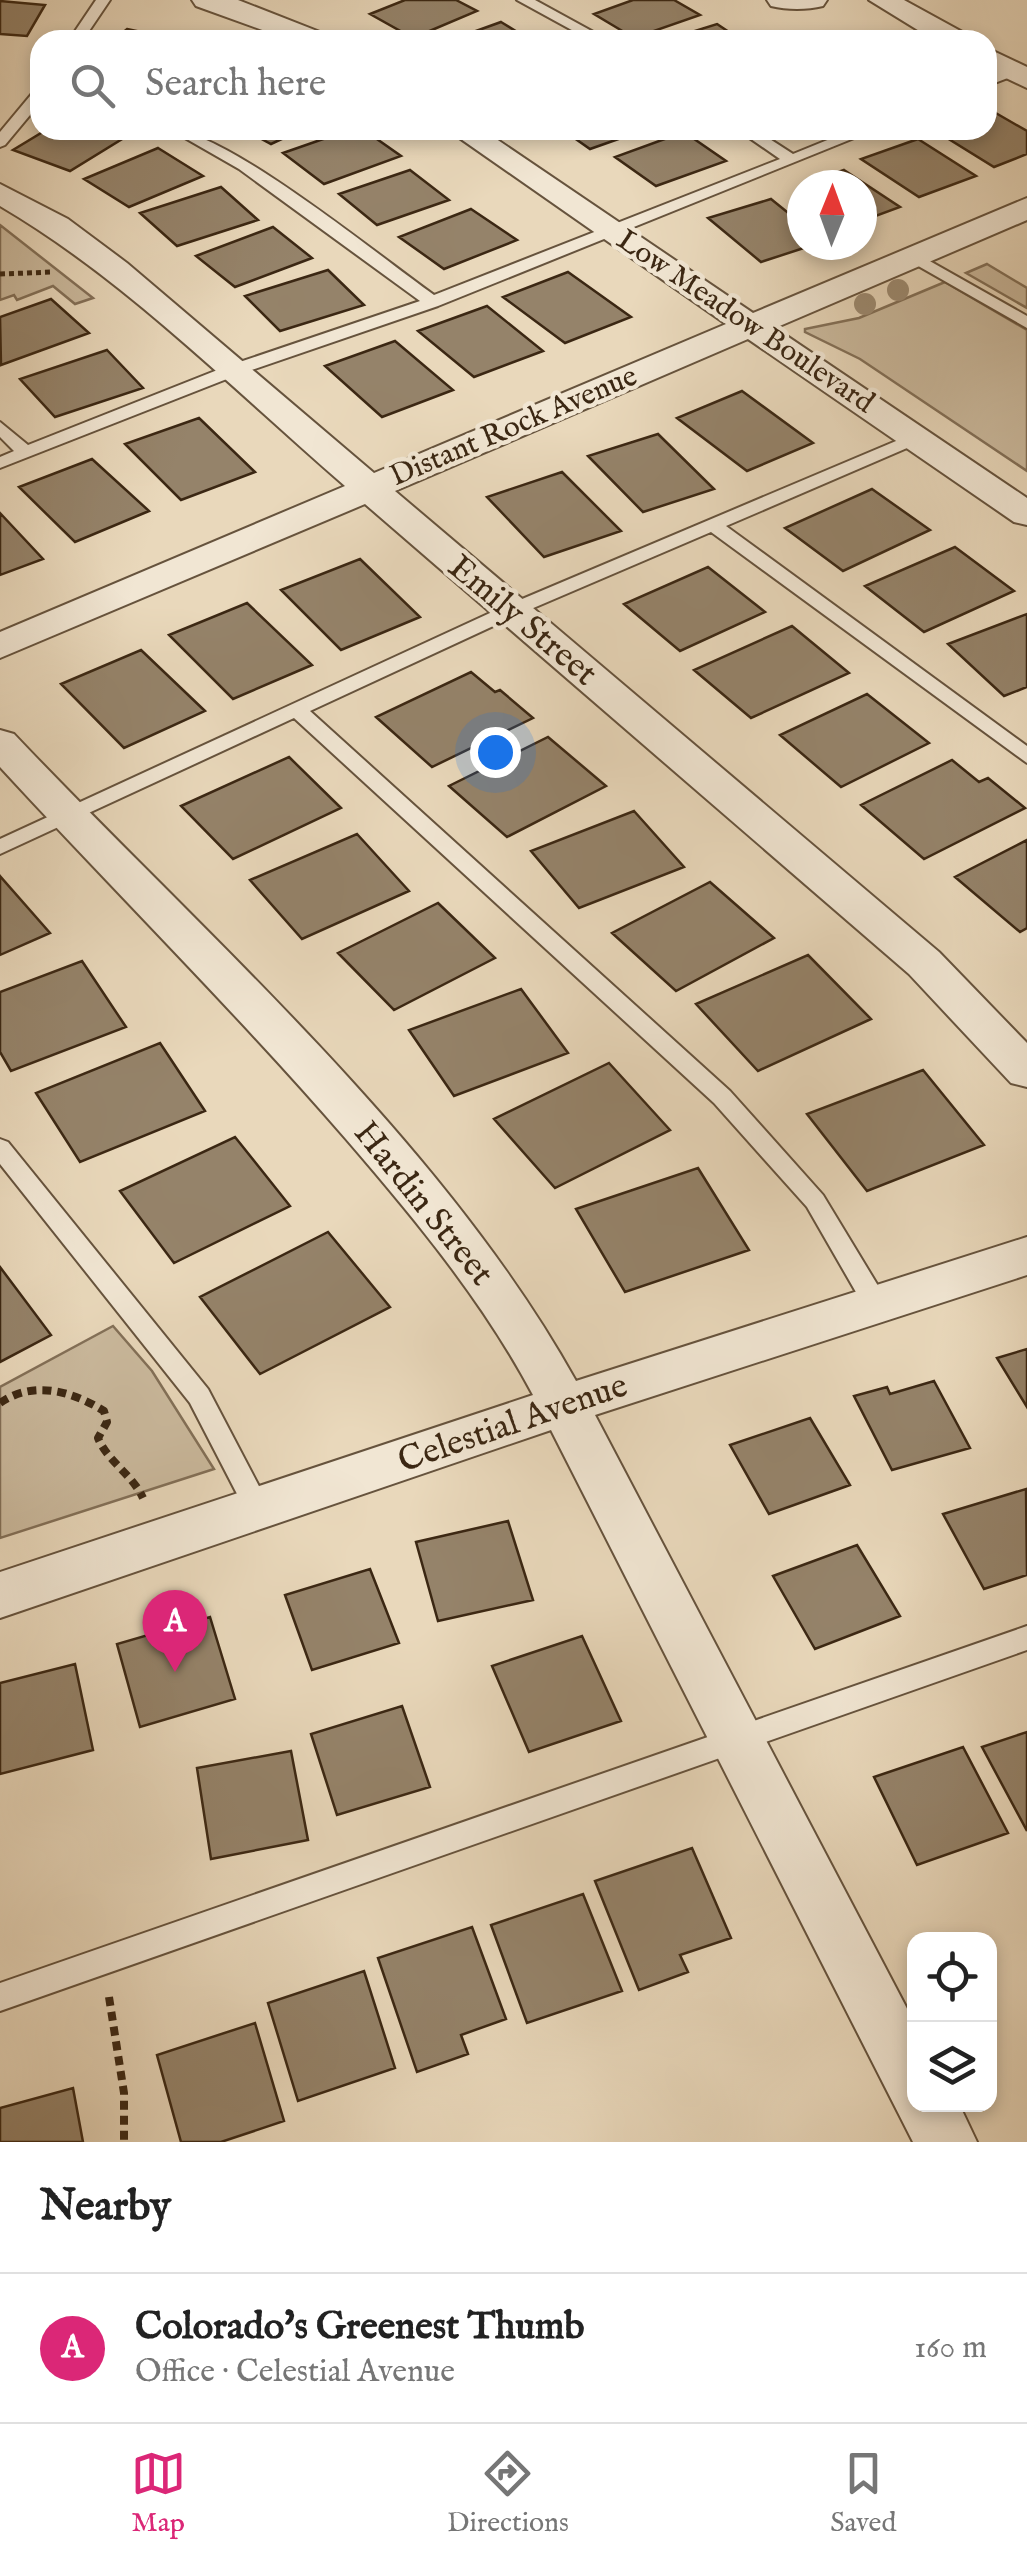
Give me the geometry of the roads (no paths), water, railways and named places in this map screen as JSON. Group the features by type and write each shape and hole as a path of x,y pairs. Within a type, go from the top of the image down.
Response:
{"street":[{"path":"206,0 291,30"},
{"path":"781,0 813,0"},
{"path":"883,0 938,30"},
{"name":"Low Meadow Boulevard","path":"478,140 1027,514"},
{"name":"Emily Street","path":"0,194 57,226 115,270 367,490 924,963 1027,1070"},
{"name":"Distant Rock Avenue","path":"0,646 1027,208"},
{"name":"Hardin Street","path":"0,743 362,1126 439,1217 513,1316 564,1405 907,2069"},
{"name":"Celestial Avenue","path":"0,1595 564,1405 1027,1256"},
{"path":"930,2112 946,2142"}],"lane":[{"path":"83,30 104,0"},
{"path":"524,0 582,30"},
{"path":"0,142 30,104"},
{"path":"197,140 244,166 432,302"},
{"path":"761,140 792,160"},
{"path":"0,463 231,371 432,302 841,140"},
{"path":"912,256 1027,323"},
{"path":"0,427 26,453"},
{"path":"0,847 510,611 915,438"},
{"path":"713,525 1027,756"},
{"path":"297,710 722,1097 815,1200 876,1306"},
{"path":"0,1148 199,1396 259,1510"},
{"path":"0,1997 1027,1638"}],"place":[{"name":"Colorado's Greenest Thumb","path":"175,1672"}]}
